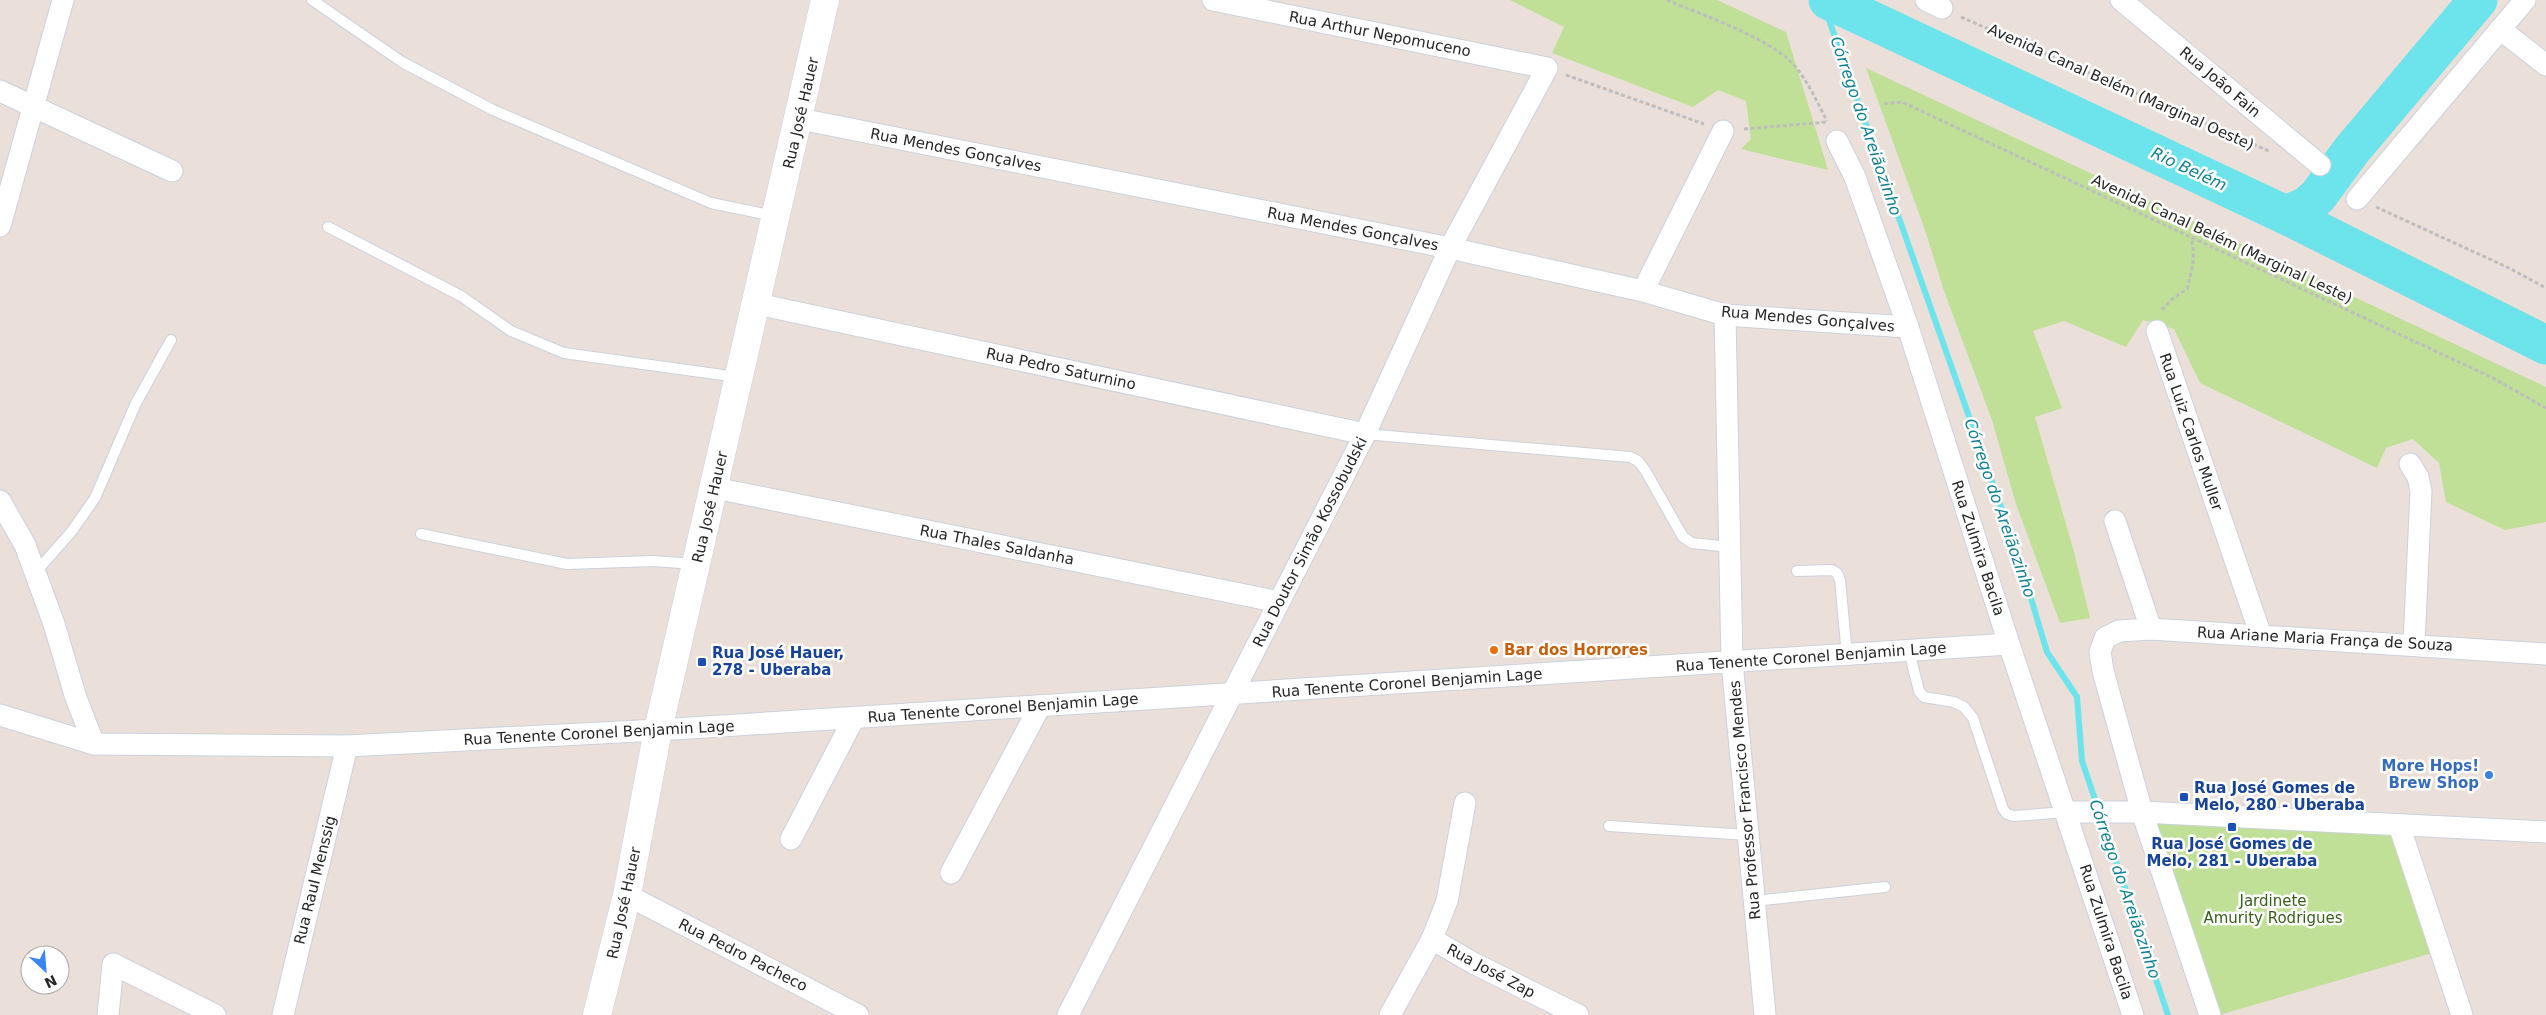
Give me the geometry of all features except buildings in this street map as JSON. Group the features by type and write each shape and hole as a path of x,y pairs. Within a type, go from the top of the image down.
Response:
{"main road":[{"name":"Rua José Hauer","path":"598,1015 627,895 658,730 800,119 825,0"}],"street":[{"path":"0,226 63,0"},
{"name":"Rua Arthur Nepomuceno","path":"1213,0 1547,68"},
{"name":"Rua João Fain","path":"2120,0 2320,165"},
{"path":"2358,199 2525,0"},
{"path":"2500,29 2546,65"},
{"name":"Rua Doutor Simão Kossobudski","path":"1068,1015 1365,434 1450,248 1547,68"},
{"path":"0,91 172,171"},
{"name":"Rua Mendes Gonçalves","path":"800,119 1450,248 1644,291 1725,315 1908,327"},
{"path":"1644,291 1722,131"},
{"name":"Rua Zulmira Bacila","path":"1837,141 1855,177 1908,327 2009,644 2133,1015"},
{"name":"Rua Pedro Saturnino","path":"757,304 1365,434"},
{"name":"Rua Professor Francisco Mendes","path":"1725,315 1732,662 1765,1015"},
{"name":"Rua Luiz Carlos Muller","path":"2157,331 2261,636"},
{"path":"2410,464 2418,477 2421,490 2414,644"},
{"name":"Rua Thales Saldanha","path":"715,488 1280,602"},
{"path":"0,502 25,545 54,624 76,698 94,744"},
{"path":"2115,521 2151,629"},
{"name":"Rua Ariane Maria França de Souza","path":"2142,812 2103,671 2100,652 2105,638 2120,631 2151,629 2414,644 2546,654"},
{"name":"Rua Tenente Coronel Benjamin Lage","path":"0,715 94,744 347,746 854,718 2009,644"},
{"path":"951,873 1040,706"},
{"path":"791,839 854,718"},
{"name":"Rua Raul Menssig","path":"283,1015 347,746"},
{"path":"1390,1015 1432,939 1447,901 1465,803"},
{"path":"2066,812 2142,812 2546,832"},
{"path":"2142,812 2210,1015"},
{"path":"2399,825 2462,1015"},
{"name":"Rua Pedro Pacheco","path":"627,895 858,1015"},
{"name":"Rua José Zap","path":"1432,939 1473,963 1578,1015"},
{"path":"108,1015 113,964 215,1015"}],"lane":[{"path":"312,0 402,62 493,110 712,204 777,217"},
{"path":"328,227 461,296 511,331 564,353 740,378"},
{"path":"36,574 72,531 95,498 136,403 171,340"},
{"path":"1365,434 1630,457 1638,461 1646,470 1683,537 1692,543 1730,547"},
{"path":"421,534 566,564 653,561 697,565"},
{"path":"1797,571 1832,570 1837,573 1840,580 1847,655"},
{"path":"1909,651 1919,691 1924,697 1959,705 1973,718 2003,809 2007,814 2014,816 2066,812"},
{"path":"1609,826 1748,835"},
{"path":"1754,901 1885,887"}],"path":[{"path":"1667,0 1776,47 1794,65 1809,86 1837,141"},
{"name":"Avenida Canal Belém (Marginal Oeste)","path":"1934,4 2270,152"},
{"path":"1547,68 1722,131 1827,122"},
{"name":"Avenida Canal Belém (Marginal Leste)","path":"1884,104 1902,102 2491,377 2546,408"},
{"path":"2358,199 2509,268 2546,288"},
{"path":"2157,331 2156,316 2172,299 2187,289 2193,268 2194,249 2191,237"}],"green space":[{"path":"1510,0 1717,0 1786,32 1828,170 1741,149 1751,139 1746,101 1718,90 1693,107 1552,53 1564,27"},
{"path":"1866,68 2546,387 2546,522 2505,530 2446,502 2439,463 2413,439 2386,448 2377,468 2200,383 2174,329 2143,320 2126,347 2064,321 2033,331 2062,408 2035,417 2074,552 2090,618 2060,623 2016,504 1992,420 1944,291 1925,230"},
{"name":"Jardinete Amurity Rodrigues","path":"2153,818 2392,831 2432,953 2219,1015"}],"waterway":[{"name":"Córrego do Areiãozinho","path":"1822,0 2019,558 2047,652 2077,697 2082,761 2168,1015"},
{"name":"Rio Belém","path":"1828,0 2286,215 2546,345"},
{"path":"2286,215 2307,206 2318,196 2351,151 2478,0"}],"place":[{"name":"Bar dos Horrores","path":"1494,650"},
{"name":"Rua José Hauer, 278 - Uberaba","path":"702,662"},
{"name":"More Hops! Brew Shop","path":"2489,775"},
{"name":"Rua José Gomes de Melo, 280 - Uberaba","path":"2184,797"},
{"name":"Rua José Gomes de Melo, 281 - Uberaba","path":"2232,827"}]}
